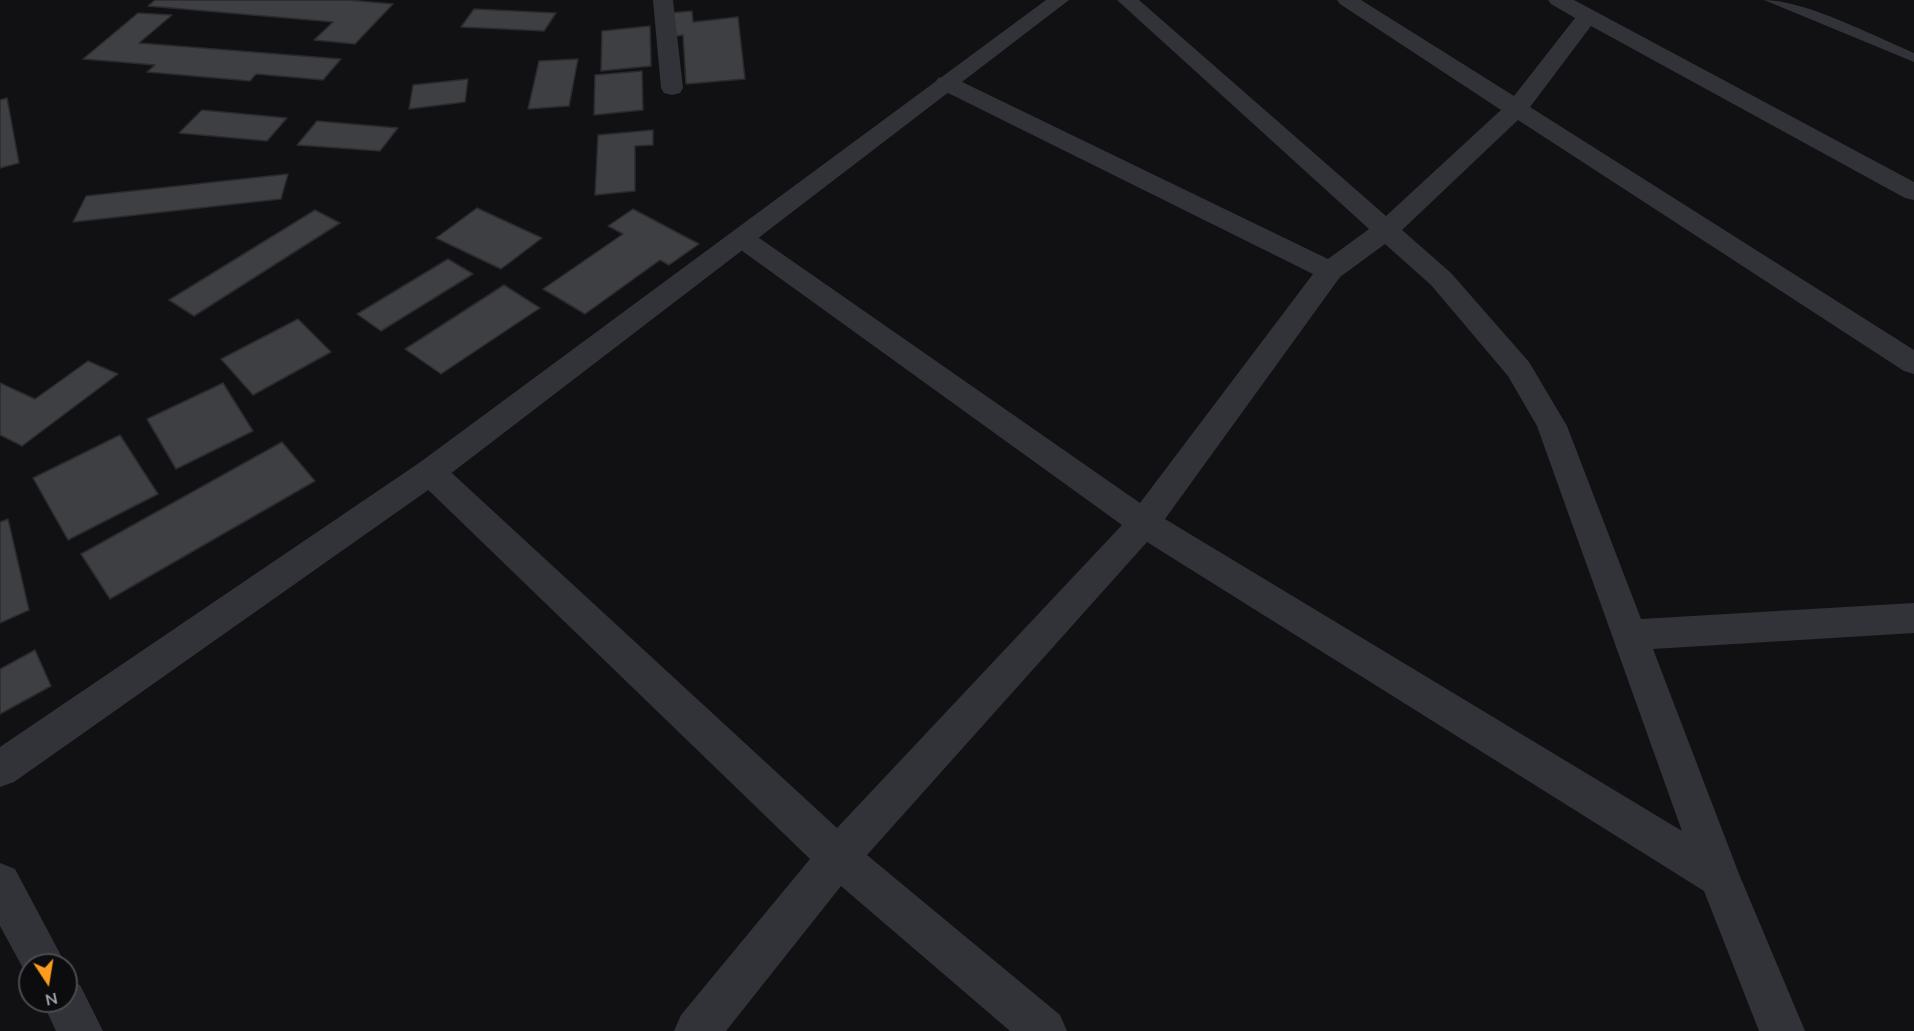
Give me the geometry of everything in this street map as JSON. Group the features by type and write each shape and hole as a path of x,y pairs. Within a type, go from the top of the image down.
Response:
{"street":[{"path":"663,0 672,88"},
{"path":"0,769 430,472 1059,0"},
{"path":"1127,0 1441,279 1519,369 1552,426 1719,877 1782,1031"},
{"path":"1347,0 1914,364"},
{"path":"1558,0 1914,192"},
{"path":"697,1031 838,857 1144,523 1330,272 1387,229 1516,109 1588,15"},
{"path":"946,83 1330,272"},
{"path":"743,239 1144,523 1719,877"},
{"path":"430,472 838,857 1044,1031"},
{"path":"1630,635 1914,618"},
{"path":"0,884 37,953"},
{"path":"70,1013 80,1031"}],"lane":[{"path":"1770,0 1842,27 1914,58"}],"building":[{"path":"155,0 349,0 393,4 355,44 314,40 333,22 148,6"},
{"path":"474,9 556,13 544,31 461,27"},
{"path":"692,11 693,22 738,17 745,79 686,84 683,35 670,37 669,13"},
{"path":"138,13 172,15 139,43 341,59 323,80 256,74 250,81 147,72 155,65 83,59"},
{"path":"650,26 651,66 601,71 602,31"},
{"path":"578,59 569,106 528,109 539,61"},
{"path":"642,71 643,110 594,115 595,75"},
{"path":"468,79 465,102 409,109 413,85"},
{"path":"7,98 19,163 0,168 0,100"},
{"path":"202,110 287,118 267,141 179,133"},
{"path":"317,121 398,128 380,151 297,145"},
{"path":"653,130 653,145 635,146 635,191 595,195 598,135"},
{"path":"288,174 281,199 73,222 86,196"},
{"path":"477,208 542,238 501,269 436,238"},
{"path":"633,209 699,244 669,265 660,260 585,314 543,289 623,234 608,226"},
{"path":"315,210 340,223 194,316 169,300"},
{"path":"448,259 473,274 381,331 357,314"},
{"path":"504,285 540,308 441,374 405,349"},
{"path":"298,319 331,352 253,395 221,359"},
{"path":"88,361 118,374 22,446 0,435 0,383 35,399"},
{"path":"223,383 253,431 176,469 147,419"},
{"path":"120,435 158,494 68,540 33,478"},
{"path":"282,442 315,481 110,599 81,554"},
{"path":"8,519 29,610 0,623 0,522"},
{"path":"35,650 51,686 0,714 0,669"}]}
